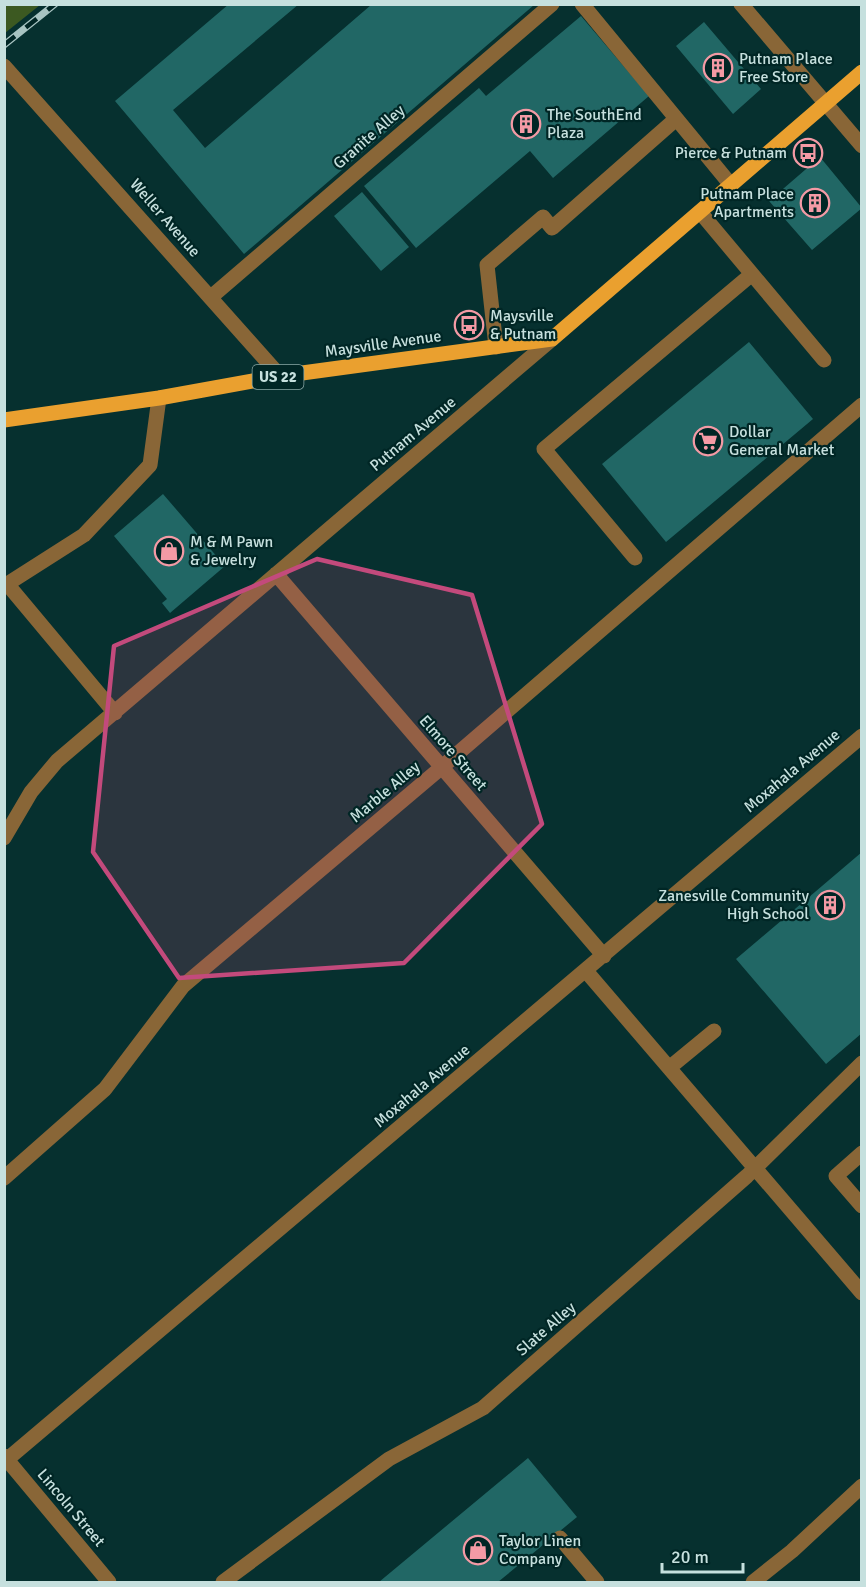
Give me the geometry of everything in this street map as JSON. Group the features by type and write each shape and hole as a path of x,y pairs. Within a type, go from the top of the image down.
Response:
{"main road":[{"name":"Putnam Avenue","path":"552,339 861,72"},
{"name":"Maysville Avenue","path":"4,420 159,398 280,376 552,339"}],"street":[{"name":"Granite Alley","path":"211,297 552,4"},
{"path":"582,4 731,185"},
{"path":"741,4 861,146"},
{"name":"Weller Avenue","path":"4,66 280,376"},
{"path":"496,347 488,265 543,217 552,228 676,119"},
{"path":"700,212 824,360"},
{"path":"635,558 544,449 752,274"},
{"name":"Putnam Avenue","path":"4,838 31,792 57,760 552,339"},
{"path":"115,713 6,586 84,535 150,465 159,398"},
{"name":"Marble Alley","path":"4,1178 105,1089 183,986 442,767 861,405"},
{"name":"Elmore Street","path":"276,574 604,956"},
{"name":"Moxahala Avenue","path":"5,1459 604,956 861,736"},
{"path":"586,970 861,1293"},
{"path":"669,1068 714,1031"},
{"name":"Slate Alley","path":"223,1582 389,1459 483,1408 754,1168 861,1063"},
{"path":"861,1154 836,1176 861,1206"},
{"name":"Lincoln Street","path":"5,1459 109,1582"},
{"path":"753,1582 792,1551 861,1486"},
{"path":"560,1538 597,1582"}],"highlighted area":[{"path":"317,559 472,595 542,824 404,963 179,978 93,852 114,646"}],"green space":[{"path":"5,4 40,4 40,5 5,33"}],"building":[{"path":"229,4 299,4 173,110 205,148 371,5 534,5 244,254 115,101"},
{"name":"The SouthEnd Plaza","path":"581,16 649,96 553,178 530,151 416,248 364,186 479,88 486,96"},
{"name":"Putnam Place Free Store","path":"704,22 761,89 733,114 676,46"},
{"name":"Putnam Place Apartments","path":"820,157 862,208 812,250 769,201"},
{"path":"362,192 409,247 381,271 334,216"},
{"name":"Dollar General Market","path":"749,342 813,419 666,542 602,464"},
{"name":"M & M Pawn & Jewelry","path":"163,494 225,566 170,613 162,603 167,599 114,536"},
{"name":"Zanesville Community High School","path":"862,852 862,1033 826,1064 736,959"},
{"name":"Taylor Linen Company","path":"528,1458 577,1517 498,1582 379,1582"}],"railway":[{"path":"4,45 55,4"}],"place":[{"name":"Putnam Place Free Store","path":"718,68"},
{"name":"The SouthEnd Plaza","path":"526,124"},
{"name":"Pierce & Putnam","path":"808,153"},
{"name":"Putnam Place Apartments","path":"815,203"},
{"name":"Maysville & Putnam","path":"469,325"},
{"name":"Dollar General Market","path":"708,441"},
{"name":"M & M Pawn & Jewelry","path":"169,551"},
{"name":"Zanesville Community High School","path":"830,905"},
{"name":"Taylor Linen Company","path":"478,1550"}]}
